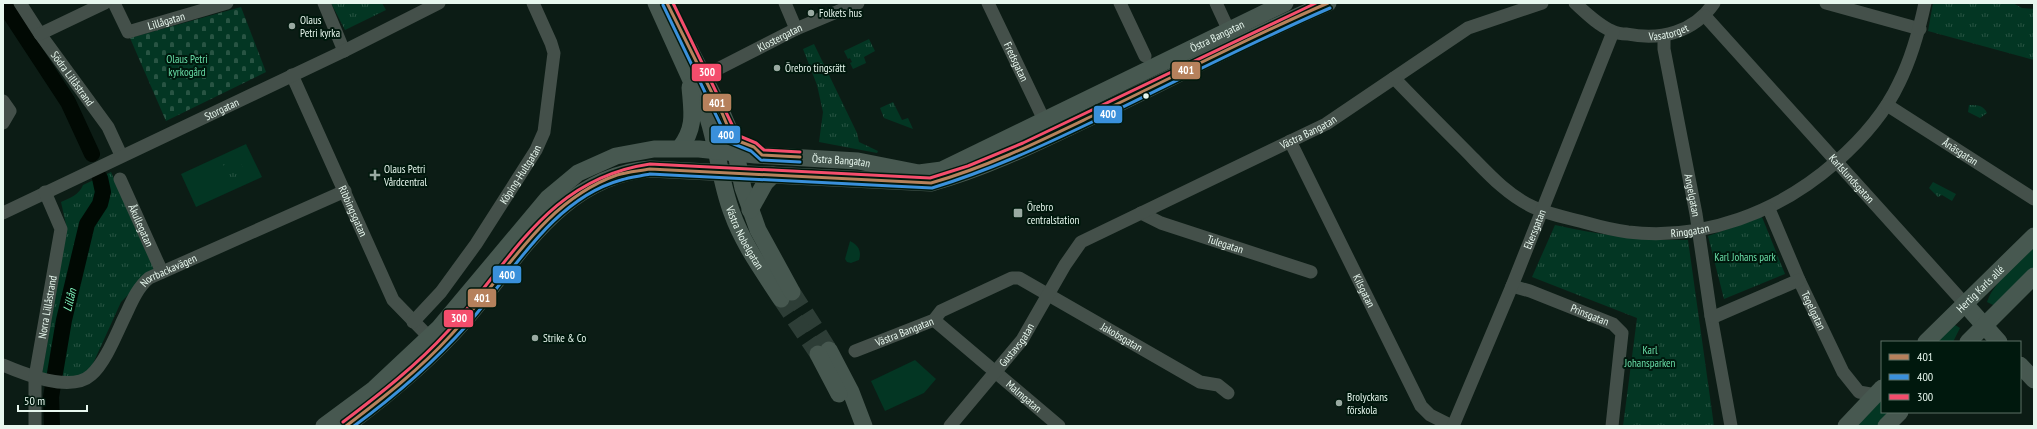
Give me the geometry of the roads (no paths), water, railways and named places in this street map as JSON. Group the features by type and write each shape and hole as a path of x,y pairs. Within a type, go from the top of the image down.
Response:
{"main road":[{"path":"656,3 696,75"},
{"path":"667,3 696,75 692,123 688,138 680,148"},
{"name":"Östra Bangatan","path":"346,426 392,392 434,342 458,306 548,198 564,183 585,170 616,156 654,149 680,148 717,151 736,157 773,175 932,183 953,177 1019,152 1232,38 1285,3"},
{"name":"Östra Bangatan","path":"324,426 464,321 536,231 572,199 592,187 619,174 639,170 720,171 736,157 762,155 874,163 919,172 942,170 1044,120 1232,38 1328,3"},
{"name":"Västra Nobelgatan","path":"696,75 736,157 750,210 786,296 751,252 740,231 726,195 717,151 696,75"},
{"path":"736,157 773,165 790,157"},
{"path":"854,179 861,169 874,163"},
{"path":"585,170 592,187"},
{"path":"750,210 765,183 773,175"},
{"name":"Hertig Karls allé","path":"1927,341 1965,304 1979,288 2034,236"},
{"path":"1969,341 2034,276"},
{"path":"1979,288 1981,313 1984,325"},
{"path":"1964,341 1963,333 1968,314 1965,304"},
{"name":"Karlslundsgatan","path":"1965,304 1998,341"},
{"path":"852,426 823,352 851,392 864,426"},
{"path":"2021,366 2034,380"},
{"path":"1846,426 1879,392"},
{"path":"1886,426 1899,413"}],"street":[{"name":"Södra Lillåstrand","path":"20,3 40,34 108,127 121,155"},
{"path":"40,34 105,3"},
{"name":"Lillågatan","path":"114,3 128,32 226,3"},
{"path":"324,3 344,51"},
{"name":"Storgatan","path":"3,213 121,155 344,51 439,3"},
{"name":"Köping-Hultgatan","path":"413,322 441,292 476,244 536,150 544,132 554,53 533,3"},
{"path":"785,3 796,29"},
{"name":"Klostergatan","path":"696,75 731,61 796,29 858,3"},
{"name":"Fredsgatan","path":"988,3 1044,120"},
{"path":"1120,3 1145,56"},
{"path":"1216,3 1232,38"},
{"name":"Västra Bangatan","path":"1071,255 1081,242 1326,124 1468,28 1542,3"},
{"path":"1575,3 1587,14 1612,32"},
{"name":"Vasatorget","path":"1612,32 1641,36 1664,36 1684,28 1705,16 1714,3"},
{"path":"1826,3 1920,29"},
{"name":"Ringgatan","path":"1394,78 1500,185 1529,205 1541,211 1629,232 1652,234 1698,230 1735,222 1769,209 1808,185 1864,136 1887,105 1899,84 1913,51 1920,29 1925,3"},
{"name":"Karlslundsgatan","path":"1705,16 1965,304"},
{"name":"Ekersgatan","path":"1453,426 1512,286 1612,32"},
{"name":"Angelgatan","path":"1664,36 1664,49 1698,230 1730,426"},
{"name":"Ribbingsgatan","path":"292,75 393,300 434,342"},
{"path":"3,101 9,107 6,118"},
{"name":"Ånäsgatan","path":"1887,105 2034,199"},
{"name":"Kilsgatan","path":"1290,141 1421,406 1430,415 1453,426"},
{"name":"Åkullegatan","path":"120,179 162,272"},
{"name":"Norrbackavägen","path":"3,365 39,378 64,382 79,381 92,375 102,362 140,286 149,278 345,191"},
{"name":"Norra Lillåstrand","path":"35,426 39,378 61,230 45,192"},
{"name":"Tegelgatan","path":"1769,209 1799,280 1843,372 1859,392 1879,392"},
{"name":"Tulegatan","path":"1141,213 1162,223 1311,272"},
{"name":"Gustavsgatan","path":"950,426 1022,340 1071,255"},
{"name":"Västra Bangatan","path":"855,351 934,320 941,311 1012,278 1016,278"},
{"name":"Jakobsgatan","path":"1016,278 1200,382 1218,385 1228,393"},
{"path":"1711,316 1716,316 1799,280"},
{"name":"Prinsgatan","path":"1512,286 1530,291 1613,324 1622,333 1612,426"},
{"name":"Malmgatan","path":"934,320 1059,426"}],"waterway":[{"name":"Lillån","path":"3,3 68,102 92,154"},
{"name":"Lillån","path":"52,426 51,397 64,320 87,224 100,204 103,192 100,178"}],"tunnel":[{"path":"792,292 829,350"},
{"path":"781,299 818,354"}],"place":[{"name":"Folkets hus","path":"811,13"},
{"name":"Olaus Petri kyrka","path":"292,26"},
{"name":"Örebro tingsrätt","path":"777,68"},
{"name":"Olaus Petri Vårdcentral","path":"375,175"},
{"name":"Örebro centralstation","path":"1018,213"},
{"name":"Strike & Co","path":"535,338"},
{"name":"Brolyckans förskola","path":"1339,403"}],"park label":[{"name":"Olaus Petri kyrkogård","path":"187,65"},
{"name":"Karl Johans park","path":"1745,257"},
{"name":"Karl Johansparken","path":"1650,356"}]}
